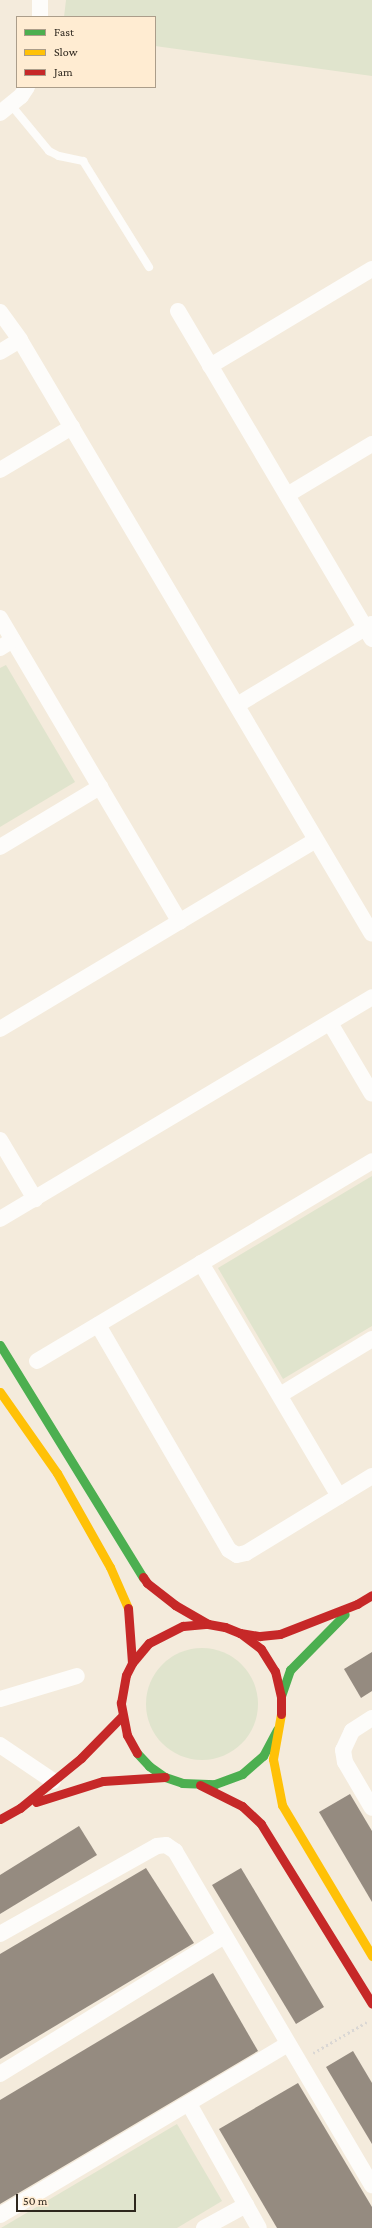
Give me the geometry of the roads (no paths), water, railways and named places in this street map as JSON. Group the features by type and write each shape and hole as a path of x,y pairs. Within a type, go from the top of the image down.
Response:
{"main road":[{"path":"0,1345 146,1583 175,1605 208,1624 240,1633 260,1636 280,1634 357,1604 372,1595"},
{"path":"0,1392 57,1473 110,1567 129,1610 132,1663"},
{"path":"357,1604 296,1662 290,1670 281,1696 273,1759 282,1804 372,1956"},
{"path":"208,1624 183,1626 171,1630 149,1643 132,1663 122,1689 122,1716 127,1735 136,1752 149,1766 165,1777 182,1783 200,1785 229,1780 248,1770 264,1756 277,1730"},
{"path":"240,1633 260,1649 268,1660 275,1671 281,1696"},
{"path":"0,1819 20,1808 53,1781 95,1745 122,1716"},
{"path":"20,1808 103,1781 165,1777"},
{"path":"200,1785 242,1806 257,1819 286,1861 372,2004"}],"street":[{"path":"40,0 40,16"},
{"path":"5,109 26,88"},
{"path":"210,366 372,269"},
{"path":"178,311 287,495 370,630 237,705"},
{"path":"0,312 20,340 372,934"},
{"path":"0,352 20,340"},
{"path":"0,470 72,427"},
{"path":"287,495 372,444"},
{"path":"0,618 7,644 100,787 180,922"},
{"path":"0,847 100,787"},
{"path":"0,1030 316,840"},
{"path":"0,1219 372,997"},
{"path":"330,1023 372,1094"},
{"path":"0,1140 35,1199"},
{"path":"37,1361 372,1161"},
{"path":"201,1263 339,1496"},
{"path":"98,1325 229,1550 237,1555 246,1553 372,1476"},
{"path":"280,1395 372,1339"},
{"path":"0,1699 77,1676"},
{"path":"372,1718 352,1731 343,1750 345,1762 372,1808"},
{"path":"0,1745 53,1781"},
{"path":"0,1934 157,1846 166,1845 175,1852 372,2185"},
{"path":"0,2074 224,1936"},
{"path":"0,2215 288,2044"},
{"path":"189,2104 259,2228"},
{"path":"204,2228 246,2204"}],"lane":[{"path":"5,109 49,151 59,156 83,161 149,267"}]}
